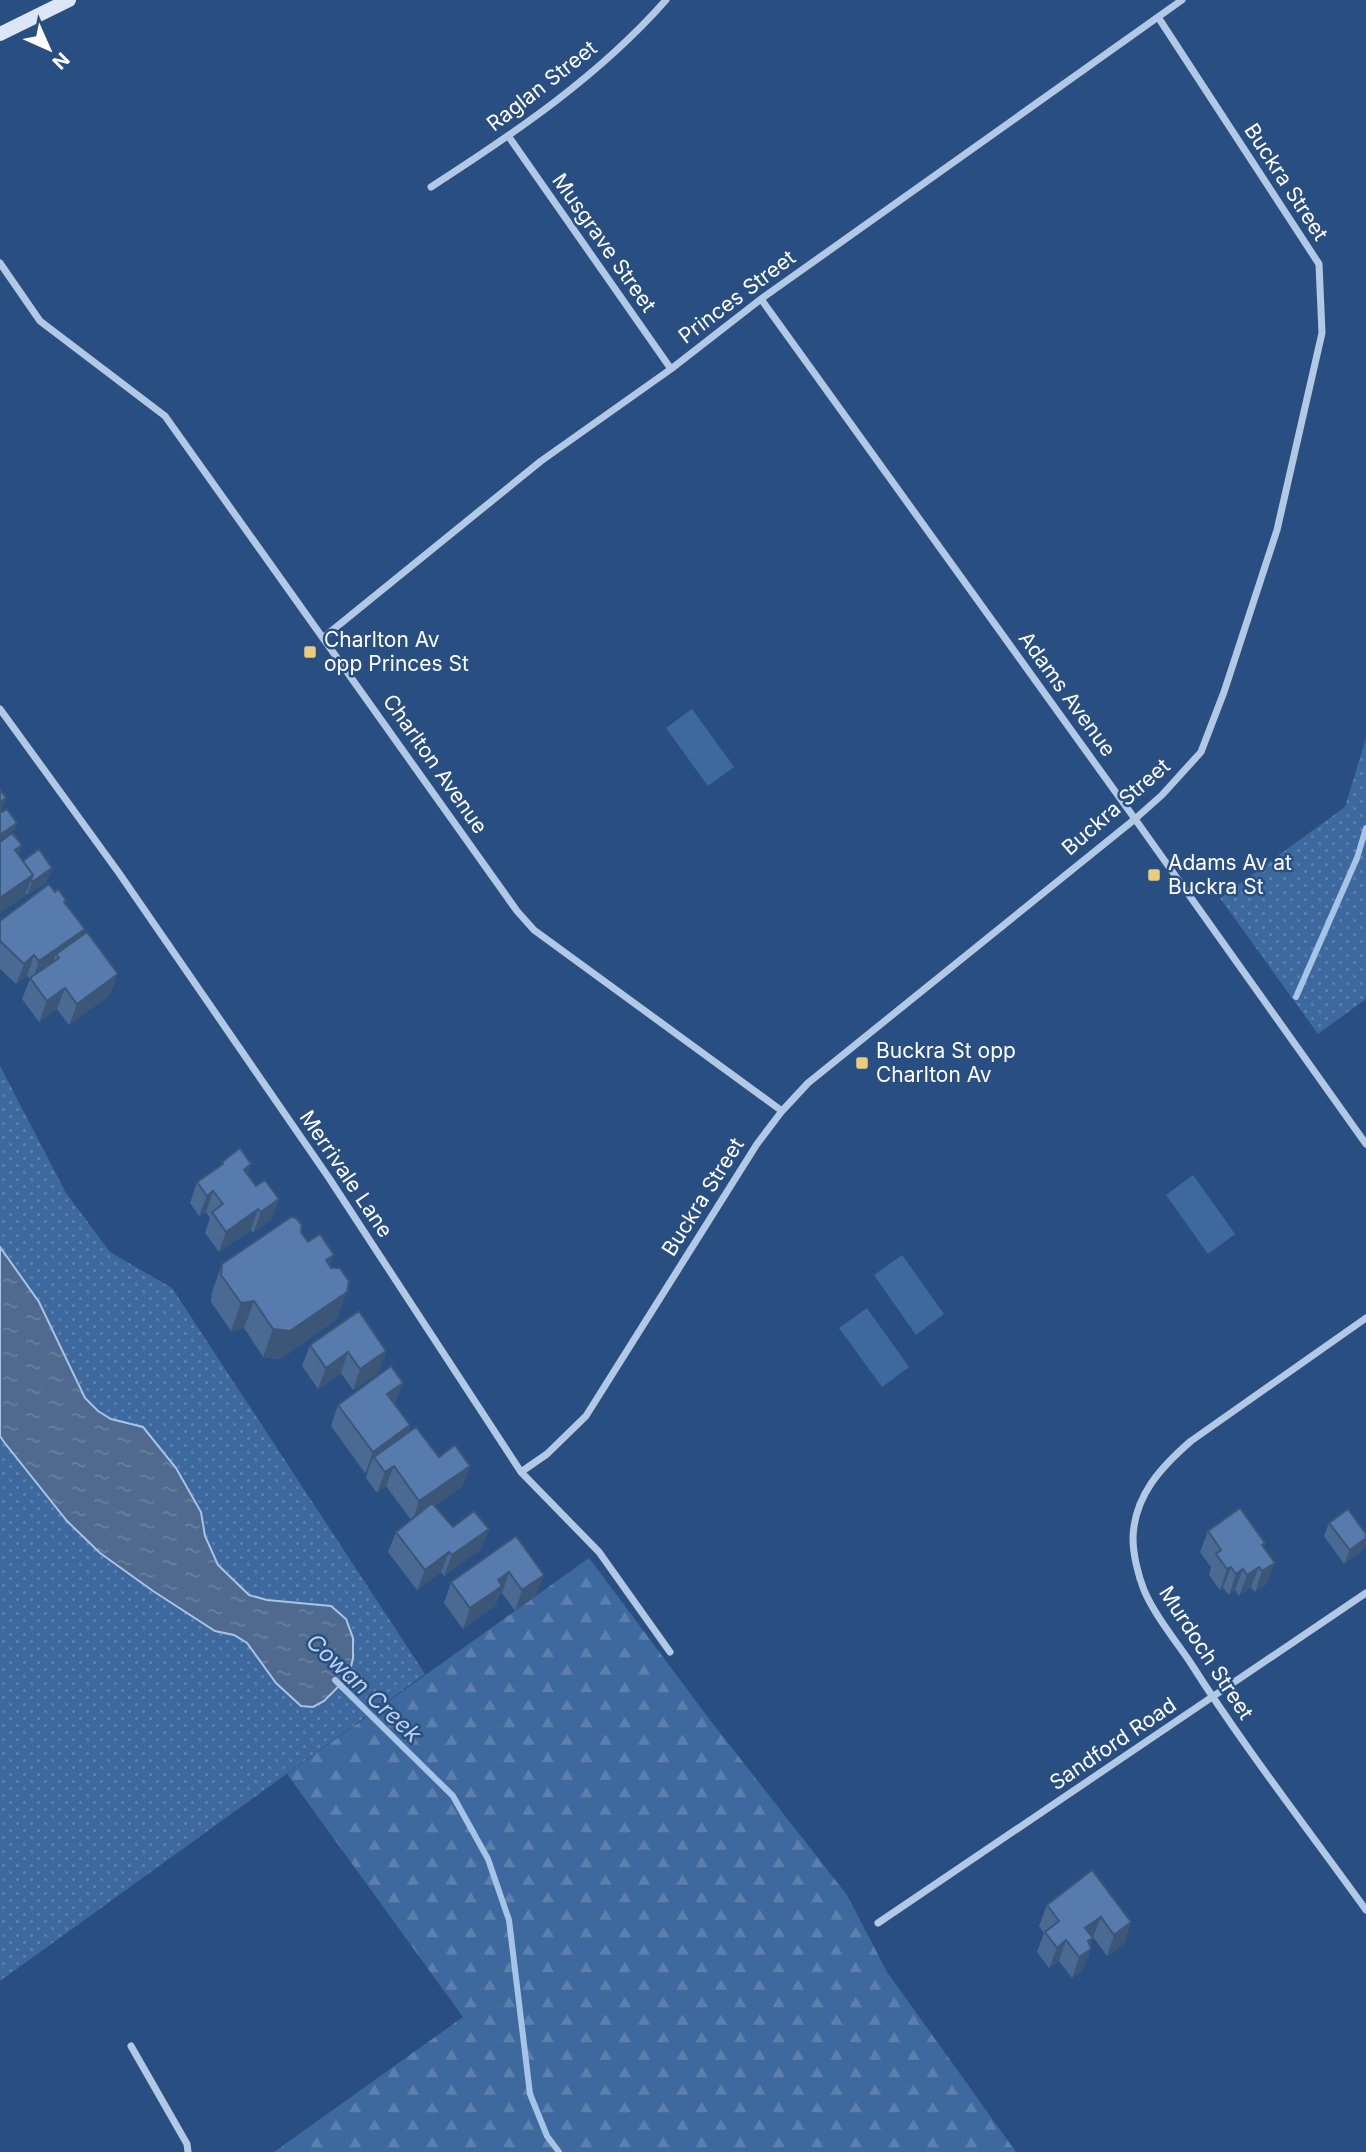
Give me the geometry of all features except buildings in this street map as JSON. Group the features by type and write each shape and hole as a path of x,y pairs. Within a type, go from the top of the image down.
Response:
{"street":[{"path":"3,31 69,0"},
{"name":"Raglan Street","path":"430,187 509,137 586,78 666,0"},
{"name":"Princes Street","path":"324,637 541,461 671,369 761,299 1182,0"},
{"name":"Buckra Street","path":"521,1472 547,1454 586,1416 757,1144 808,1083 1135,819 1162,795 1201,752 1220,704 1277,530 1322,332 1319,264 1158,17"},
{"name":"Musgrave Street","path":"509,137 671,369"},
{"name":"Charlton Avenue","path":"0,263 40,321 165,416 517,911 534,930 782,1111"},
{"name":"Adams Avenue","path":"761,299 1366,1144"},
{"name":"Merrivale Lane","path":"0,709 119,873 329,1178 521,1472 599,1552 670,1652"},
{"name":"Murdoch Street","path":"1366,1318 1191,1441 1158,1472 1140,1505 1133,1540 1144,1591 1213,1698 1366,1910"},
{"name":"Sandford Road","path":"878,1923 1366,1593"},
{"path":"131,2046 187,2144 188,2152"}],"green space":[{"path":"692,709 734,767 708,786 666,728"},
{"path":"1366,738 1366,999 1318,1034 1220,898 1345,807"},
{"path":"0,1066 66,1193 110,1252 172,1288 425,1674 0,1981"},
{"path":"1193,1175 1235,1234 1208,1254 1166,1195"},
{"path":"902,1255 944,1314 916,1335 874,1275"},
{"path":"867,1308 909,1367 882,1387 839,1328"},
{"path":"589,1558 710,1720 847,1895 887,1972 1016,2152 274,2152 463,2017 287,1774"}],"water":[{"path":"0,1247 39,1302 85,1398 111,1419 143,1427 176,1468 201,1512 205,1536 218,1565 249,1595 267,1600 331,1606 346,1619 353,1638 353,1659 348,1677 324,1701 313,1707 301,1706 276,1683 247,1643 234,1635 215,1631 100,1553 67,1521 4,1442 0,1436"}],"waterway":[{"path":"1296,997 1357,858 1366,828"},
{"name":"Cowan Creek","path":"335,1680 453,1796 488,1859 509,1920 530,2094 547,2136 559,2152"}],"place":[{"name":"Charlton Av opp Princes St","path":"310,652"},
{"name":"Adams Av at Buckra St","path":"1154,875"},
{"name":"Buckra St opp Charlton Av","path":"862,1063"}]}
